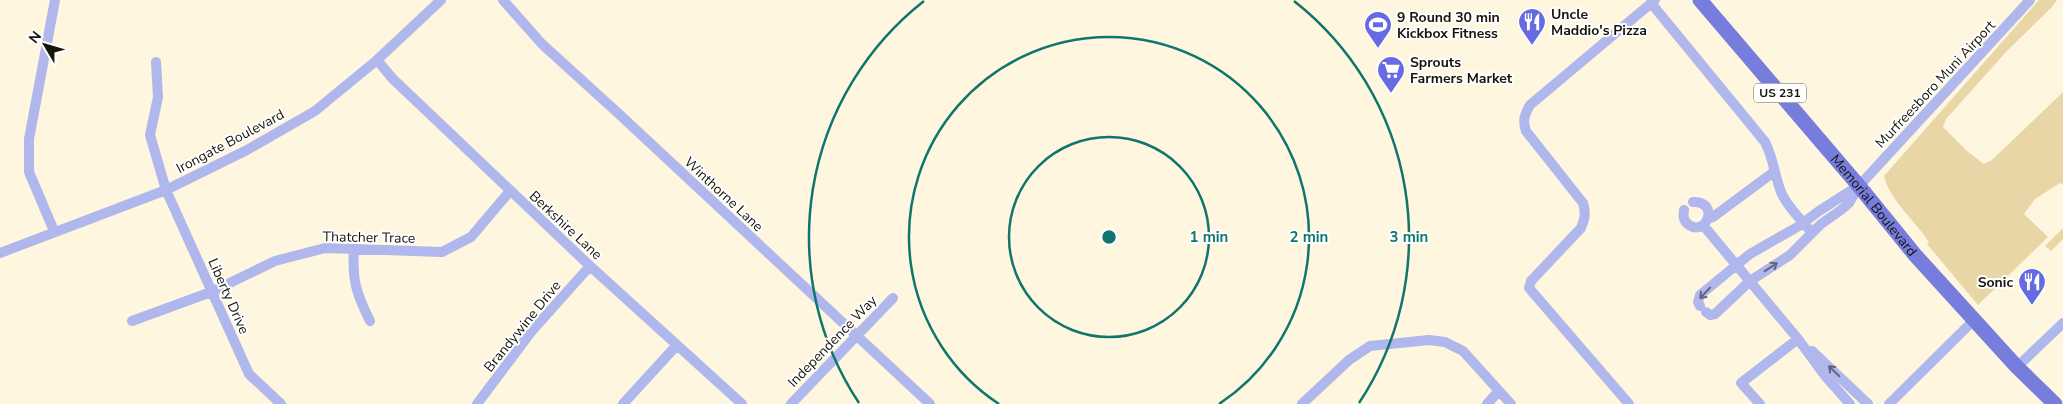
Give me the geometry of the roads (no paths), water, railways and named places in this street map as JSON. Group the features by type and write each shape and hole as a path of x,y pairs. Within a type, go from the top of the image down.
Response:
{"main road":[{"name":"Memorial Boulevard","path":"1700,0 1859,186 1915,255 2017,367 2055,404"}],"street":[{"path":"54,0 28,138 29,172 54,231"},
{"name":"Irongate Boulevard","path":"0,253 166,190 247,150 315,111 377,60 441,0"},
{"name":"Winthorne Lane","path":"503,0 542,44 930,404"},
{"name":"Murfreesboro Muni Airport","path":"1859,186 2030,0"},
{"path":"1629,404 1529,288 1531,281 1581,228 1586,218 1583,203 1526,131 1523,122 1530,105 1653,2 1753,126 1773,158 1781,193 1812,233"},
{"name":"Berkshire Lane","path":"377,60 393,79 510,191 742,404"},
{"name":"Liberty Drive","path":"156,62 158,97 150,135 166,190 250,374 281,404"},
{"path":"1684,210 1683,218 1688,225 1696,227 1713,217 1775,171"},
{"path":"1859,186 1849,202 1821,224 1790,255 1750,280 1715,314 1710,315 1703,309 1698,302 1700,296 1737,264 1750,254 1804,223 1859,186"},
{"name":"Thatcher Trace","path":"132,321 211,292 275,261 324,248 442,252 471,237 510,191"},
{"path":"1693,202 1705,206 1706,221 1737,264 1798,339 1826,377 1850,404"},
{"path":"354,249 353,268 357,294 370,321"},
{"name":"Brandywine Drive","path":"477,404 531,332 590,266"},
{"name":"Independence Way","path":"791,404 893,298"},
{"path":"1889,404 1974,320"},
{"path":"2017,367 2063,323"},
{"path":"1760,404 1741,383 1798,339"},
{"path":"1798,339 1868,404"},
{"path":"1302,404 1349,360 1370,346 1429,340 1445,342 1463,351 1511,404"},
{"path":"623,404 677,345"},
{"path":"1487,404 1499,391"}],"place":[{"name":"Uncle Maddio's Pizza","path":"1532,46"},
{"name":"9 Round 30 min Kickbox Fitness","path":"1378,49"},
{"name":"Sprouts Farmers Market","path":"1391,94"},
{"name":"Sonic","path":"2032,306"}]}
